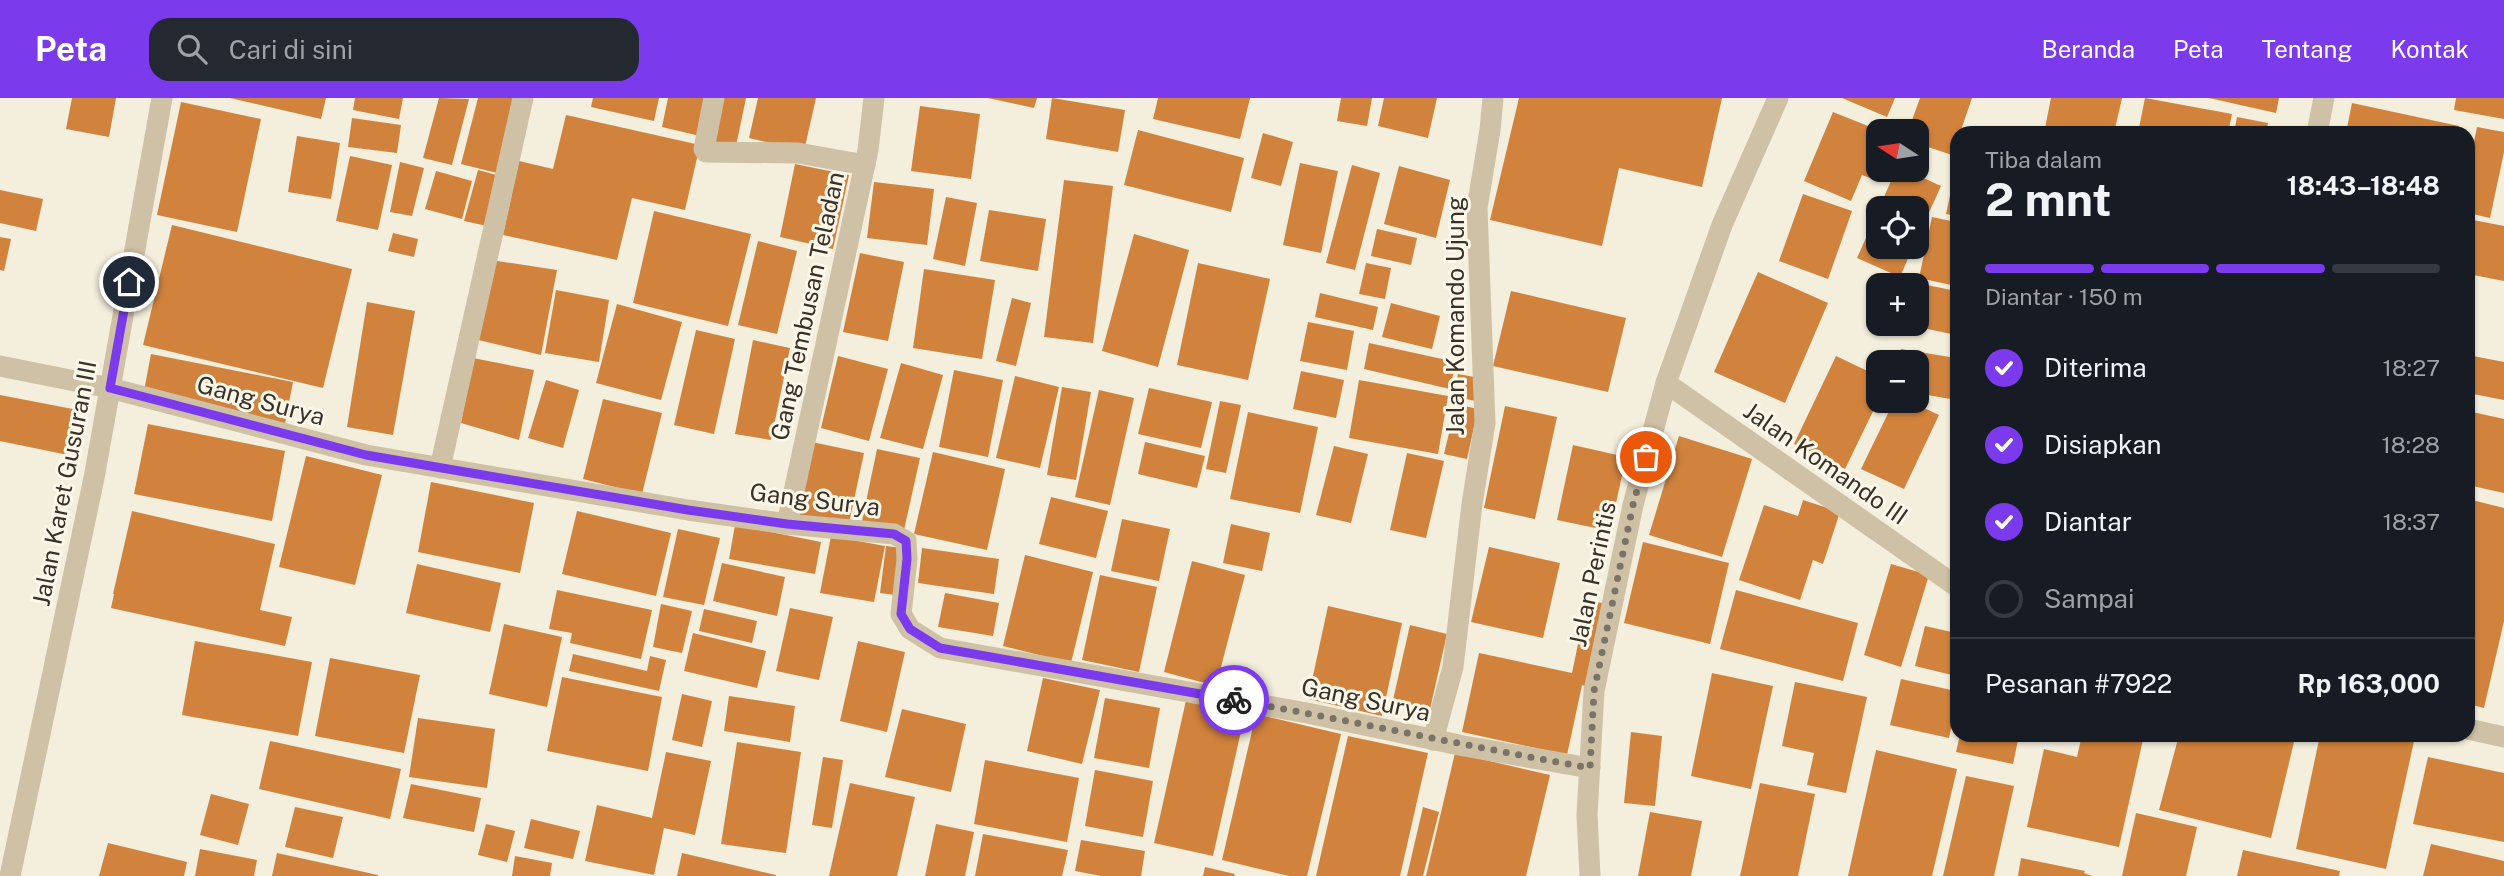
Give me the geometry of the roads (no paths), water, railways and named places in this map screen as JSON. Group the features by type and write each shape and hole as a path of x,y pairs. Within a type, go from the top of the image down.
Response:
{"street":[{"name":"Jalan Karet Gusuran III","path":"10,876 94,478 162,98"},
{"path":"440,468 523,98"},
{"path":"714,98 704,149 706,152 798,153 865,165"},
{"name":"Gang Tembusan Teladan","path":"787,524 865,165 874,98"},
{"name":"Jalan Komando Ujung","path":"1433,740 1453,667 1472,504 1485,423 1477,208 1493,98"},
{"name":"Jalan Perintis","path":"1590,876 1587,815 1594,691 1633,505 1666,383 1722,225 1777,98"},
{"path":"2318,126 2324,98"},
{"name":"Gang Surya","path":"0,366 110,388 366,455 688,510 787,524 894,534 906,541 907,559 901,614 910,629 940,648 1307,713 1433,740 1590,768"},
{"name":"Jalan Komando III","path":"1666,383 1950,582"},
{"path":"2475,731 2504,737"}]}
